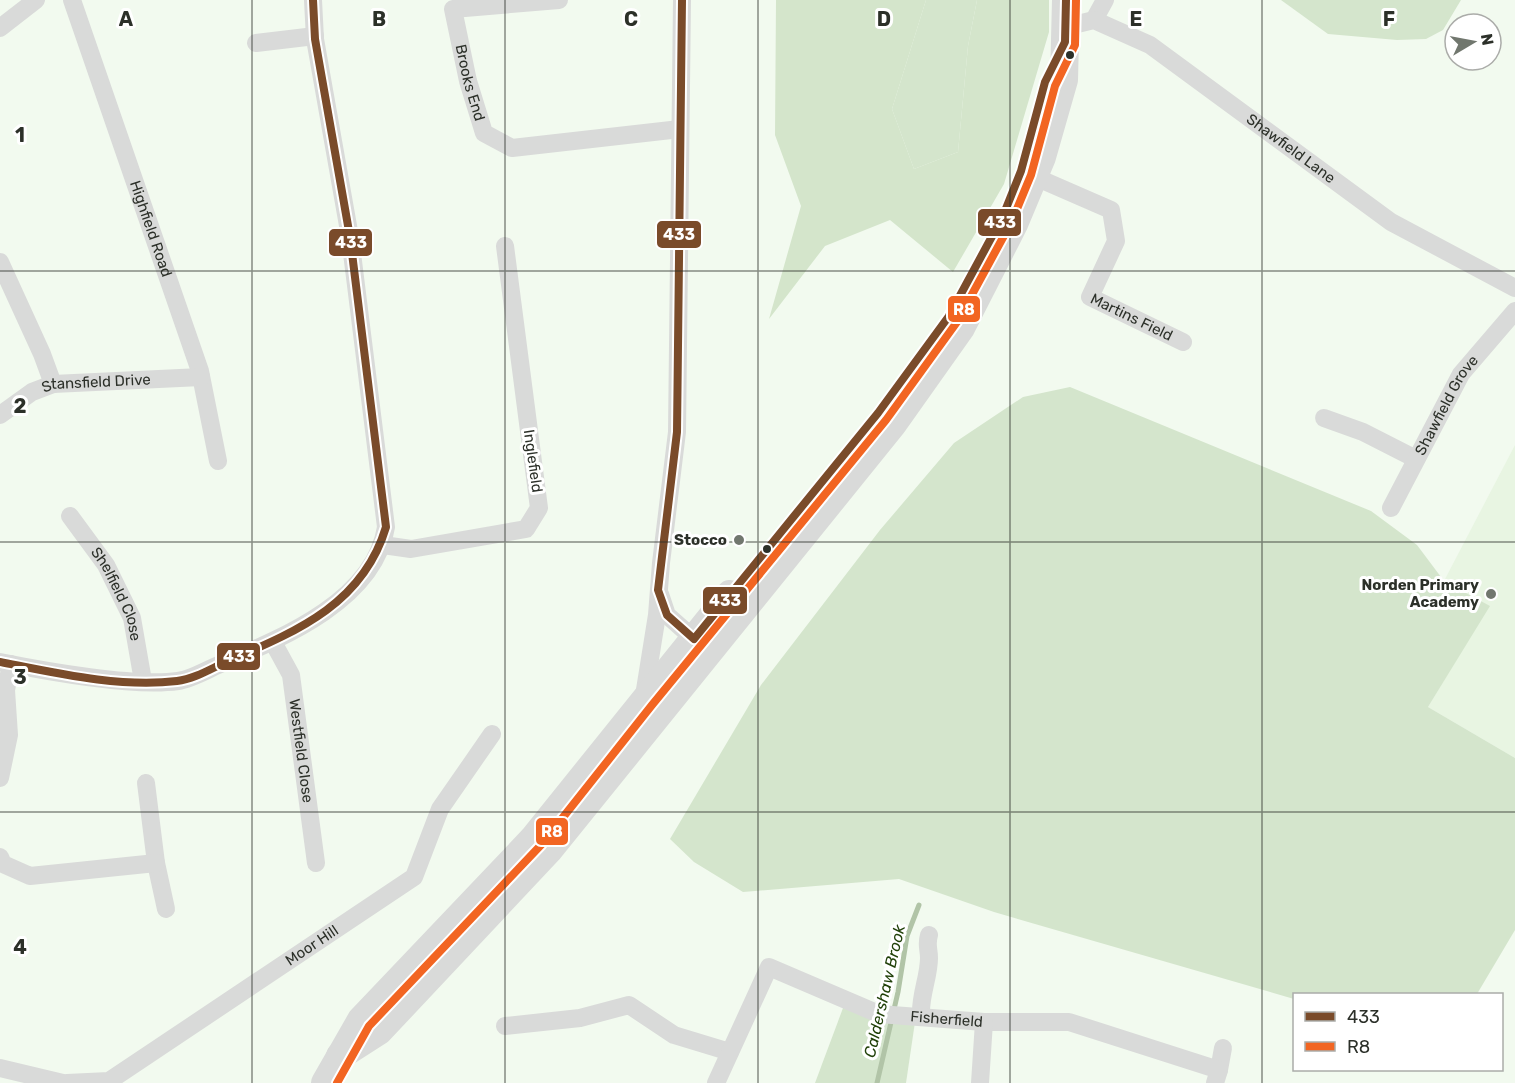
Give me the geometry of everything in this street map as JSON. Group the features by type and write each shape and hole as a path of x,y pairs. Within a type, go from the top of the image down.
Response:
{"main road":[{"path":"481,907 549,850 949,316 1028,174 1045,82 1065,23"},
{"path":"326,1083 340,1056 379,1031 481,907 644,698 701,646"}],"street":[{"path":"0,28 36,0"},
{"name":"Highfield Road","path":"72,0 201,377 218,460"},
{"path":"0,778 9,735 5,663 143,681 179,681 273,642 340,600 366,575 383,545 386,527 350,237 315,36 313,0"},
{"name":"Brooks End","path":"559,0 453,9 468,81 484,133 512,148 680,129"},
{"path":"644,698 677,432 682,0"},
{"path":"1065,23 1094,20 1104,0"},
{"name":"Shawfield Lane","path":"1094,20 1150,45 1391,222 1515,288"},
{"path":"256,43 315,36"},
{"name":"Martins Field","path":"1028,174 1110,210 1116,241 1090,297 1183,342"},
{"name":"Inglefield","path":"383,545 411,549 526,529 539,508 505,246"},
{"path":"0,262 42,354 53,384"},
{"name":"Shawfield Grove","path":"1391,508 1461,374 1515,311"},
{"name":"Stansfield Drive","path":"0,415 32,392 53,384 201,377"},
{"path":"1324,418 1363,432 1416,459"},
{"name":"Shelfield Close","path":"70,516 106,565 132,618 143,681"},
{"path":"658,590 667,615 701,646"},
{"name":"Westfield Close","path":"273,642 291,675 316,863"},
{"name":"Moor Hill","path":"0,1068 65,1083 109,1081 414,877 440,809 492,734"},
{"path":"146,783 156,863 166,909"},
{"path":"0,857 3,864 30,876 156,863"},
{"path":"913,1014 936,958 926,946 929,935"},
{"name":"Fisherfield","path":"716,1083 770,967 879,1014 913,1014 984,1022 1069,1022 1217,1077 1223,1048"},
{"path":"505,1026 580,1018 629,1005 674,1035 730,1052"},
{"path":"980,1083 984,1022"}],"shaded area":[{"path":"776,0 926,0 892,109 914,169 958,152 968,46 977,0 1049,0 1049,32 1004,184 953,272 890,220 825,246 769,319 801,206 775,135"},
{"path":"926,0 977,0 968,46 958,152 914,169 892,109"},
{"path":"1281,0 1461,0 1454,12 1443,12 1443,30 1426,39 1397,40 1328,34"},
{"path":"1070,387 1371,511 1417,545 1444,581 1490,606 1428,707 1515,758 1515,930 1478,993 1293,993 1293,999 994,912 899,879 743,892 694,862 670,839 761,685 880,530 954,443 1023,397"},
{"name":"Norden Primary Academy","path":"1515,445 1515,758 1428,707 1489,606 1444,581"},
{"path":"846,1000 915,1022 906,1083 815,1083"}],"waterway":[{"name":"Caldershaw Brook","path":"877,1083 898,992 907,936 919,905"}],"transit line":[{"name":"433","path":"0,662 66,675 133,683 155,683 190,678 279,638 324,612 361,576 375,554 386,527 350,237 315,39 313,0"},
{"name":"433","path":"682,0 677,432 658,590 667,615 694,639 878,413 949,316 1003,216 1021,171 1045,82 1065,42 1066,0"},
{"name":"R8","path":"337,1083 369,1026 541,845 652,705 886,420 957,322 1012,221 1031,175 1055,86 1075,45 1076,0"}],"place":[{"name":"Stocco","path":"739,540"},
{"name":"Norden Primary Academy","path":"1491,594"}]}
